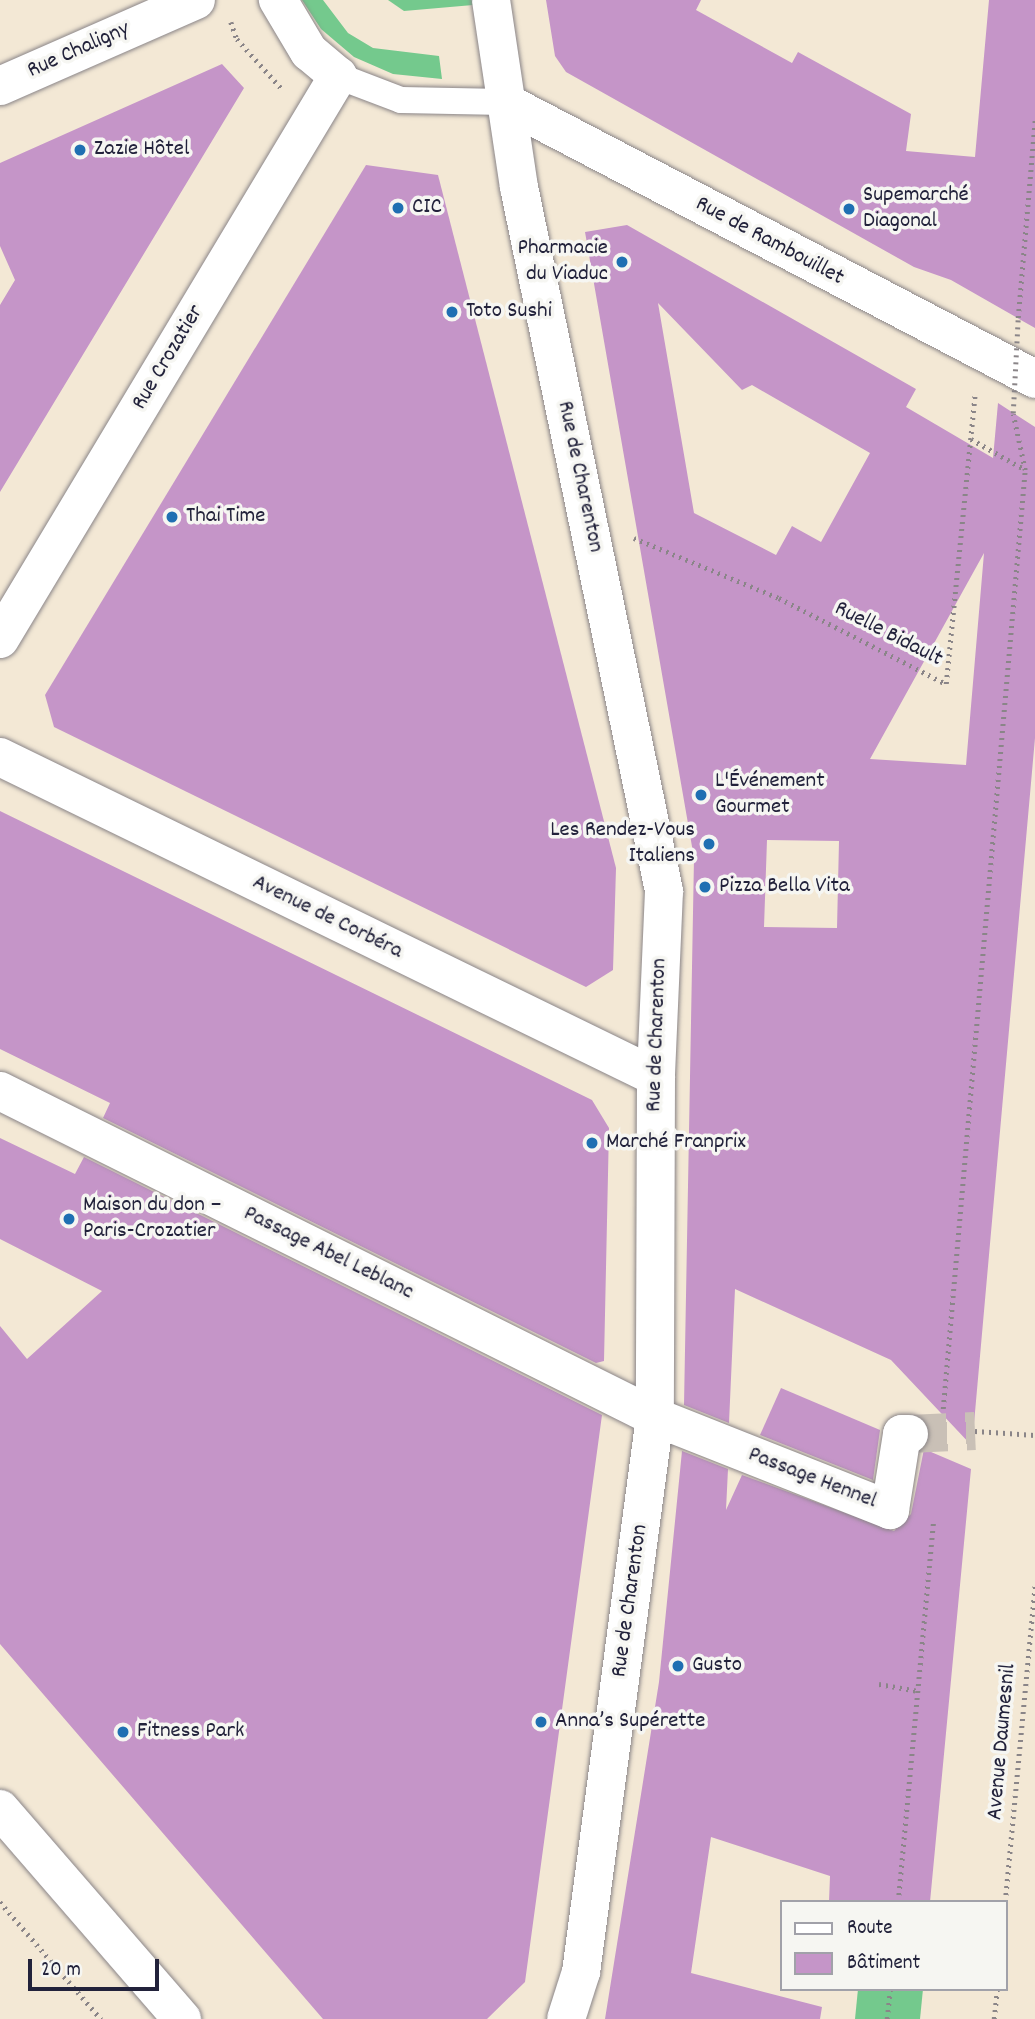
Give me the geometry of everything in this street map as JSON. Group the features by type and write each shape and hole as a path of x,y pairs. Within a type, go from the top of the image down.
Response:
{"street":[{"path":"278,0 309,52 338,76"},
{"name":"Rue de Charenton","path":"491,0 505,102 664,891 656,1077 655,1417 581,1972 566,2019"},
{"name":"Rue Chaligny","path":"0,86 211,5"},
{"name":"Rue Crozatier","path":"0,639 338,76"},
{"name":"Rue de Rambouillet","path":"505,102 978,352 1035,379"},
{"name":"Avenue de Corbéra","path":"0,757 656,1077"},
{"name":"Passage Abel Leblanc","path":"0,1091 655,1417"},
{"name":"Passage Hennel","path":"655,1417 890,1510 902,1434 908,1434"},
{"path":"0,1809 182,2019"}],"lane":[{"path":"338,76 401,100 505,102"}],"path":[{"path":"211,5 271,82 292,96"},
{"path":"942,1414 1025,470 1013,413 1035,118"},
{"name":"Ruelle Bidault","path":"586,514 722,579 779,598 946,684 978,352"},
{"path":"970,438 1025,470"},
{"path":"975,1431 1035,1435"},
{"path":"898,1900 934,1511"},
{"name":"Avenue Daumesnil","path":"1005,1900 1035,1585"},
{"path":"879,1684 918,1691"},
{"path":"0,1902 102,2019"},
{"path":"887,2019 890,1991"},
{"path":"994,2019 997,1991"}],"green space":[{"path":"302,0 323,0 348,33 373,48 439,56 442,79 393,74 354,57 321,29"},
{"path":"388,0 473,0 473,5 404,11"},
{"path":"858,1991 923,1991 920,2019 855,2019"}],"building":[{"path":"546,0 701,0 696,10 792,63 798,52 911,114 906,151 975,157 989,0 1035,0 1035,328 951,280 914,267 566,72 555,56"},
{"path":"222,64 244,88 0,492 0,305 15,280 0,246 0,163"},
{"path":"366,165 438,175 616,868 613,970 586,987 54,727 45,695"},
{"path":"627,225 916,389 906,407 993,458 998,403 1035,427 1035,738 972,1446 891,1360 735,1289 729,1423 684,1405 694,858 585,232","holes":["658,303 742,390 752,385 870,453 821,542 792,526 776,555 694,513","984,553 966,765 870,759","767,840 839,841 837,928 764,927"]},
{"path":"0,811 592,1100 609,1128 604,1361 596,1363 103,1118 110,1103 0,1049"},
{"path":"0,1138 75,1174 84,1157 602,1415 525,1982 487,2019 323,2019 0,1644 0,1326 27,1359 102,1291 0,1239"},
{"path":"781,1388 880,1430 873,1480 760,1435"},
{"path":"924,1449 971,1469 930,1900 829,1900 830,1876 711,1837 691,1973 822,2007 820,2019 605,2019 659,1682 682,1451 728,1469 726,1510 742,1475 894,1531 911,1514"}],"tunnel":[{"path":"909,1434 975,1431"}],"place":[{"name":"Zazie Hôtel","path":"80,150"},
{"name":"CIC","path":"398,208"},
{"name":"Supemarché Diagonal","path":"849,209"},
{"name":"Pharmacie du Viaduc","path":"622,262"},
{"name":"Toto Sushi","path":"452,312"},
{"name":"Thai Time","path":"172,517"},
{"name":"L'Événement Gourmet","path":"701,795"},
{"name":"Les Rendez-Vous Italiens","path":"709,844"},
{"name":"Pizza Bella Vita","path":"705,887"},
{"name":"Marché Franprix","path":"592,1143"},
{"name":"Maison du don – Paris-Crozatier","path":"69,1219"},
{"name":"Gusto","path":"678,1666"},
{"name":"Anna’s Supérette","path":"541,1722"},
{"name":"Fitness Park","path":"123,1732"}]}
